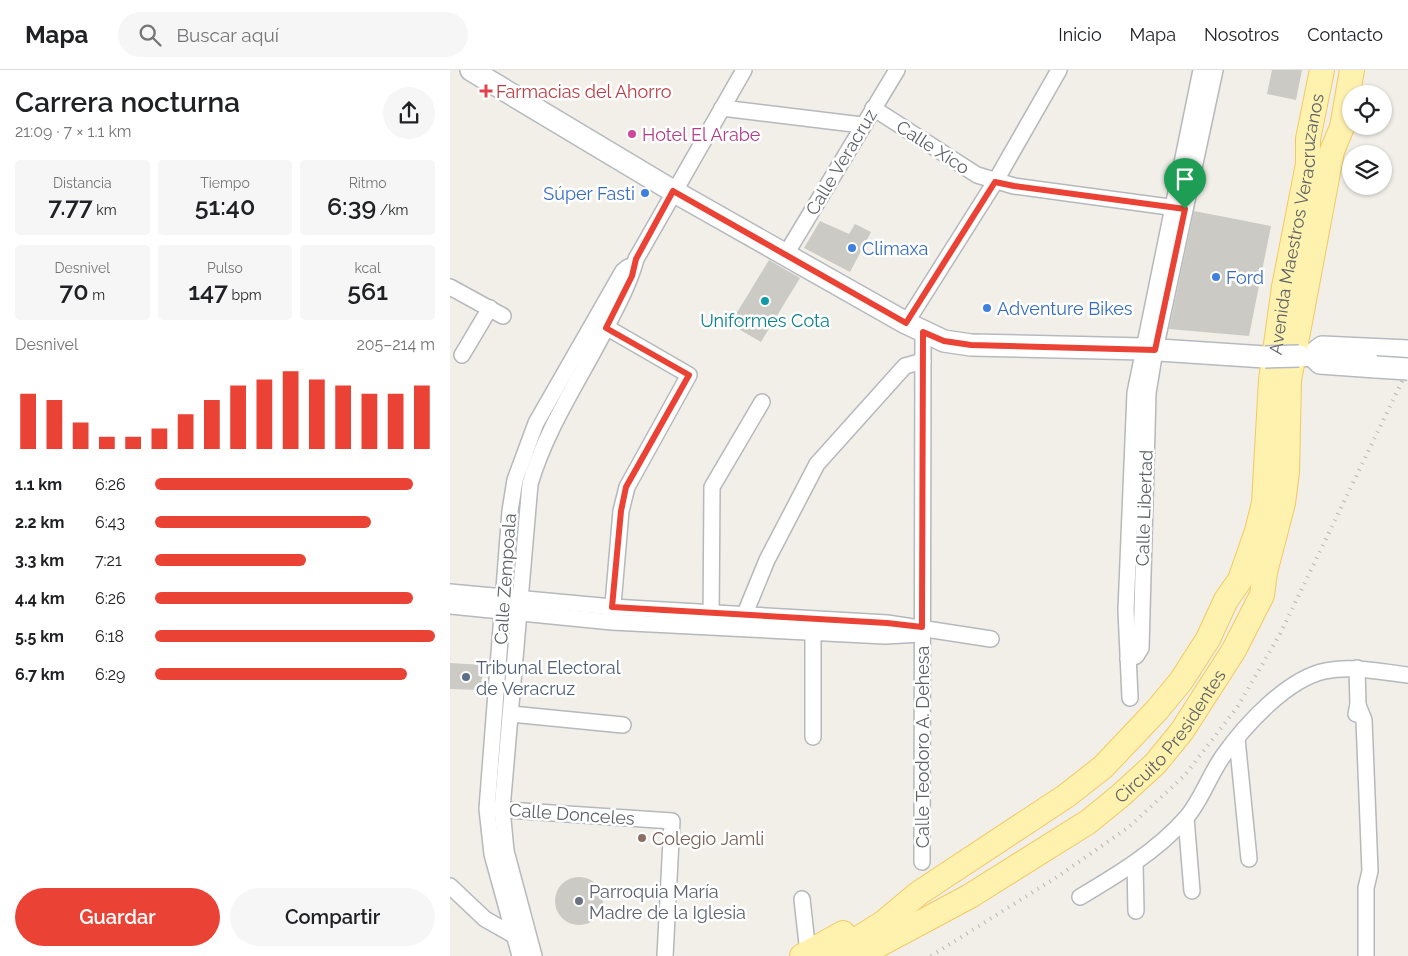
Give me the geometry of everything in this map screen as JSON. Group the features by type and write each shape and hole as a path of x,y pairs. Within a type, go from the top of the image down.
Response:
{"main road":[{"path":"472,70 673,191 915,328 944,341 971,345 1149,349 1264,357 1305,355 1320,363 1378,358 1408,351"},
{"name":"Avenida Maestros Veracruzanos","path":"1280,380 1284,287 1308,164 1308,139 1322,70"},
{"name":"Avenida Maestros Veracruzanos","path":"1349,85 1352,70"},
{"name":"Avenida Maestros Veracruzanos","path":"1280,380 1332,151 1342,126"},
{"path":"1262,595 1277,576 1297,505 1305,355 1343,154 1342,135"},
{"path":"1226,600 1230,574 1245,532 1251,499 1256,414 1295,163 1308,139"},
{"path":"1378,358 1408,370"},
{"name":"Circuito Presidentes","path":"828,954 970,896 1088,822 1155,764 1182,732 1206,696 1262,595 1265,572 1285,488 1280,380"},
{"name":"Circuito Presidentes","path":"828,954 883,923 920,893 1066,796 1103,767 1151,717 1180,681 1208,639 1226,600 1240,580 1257,531 1264,503 1280,380"},
{"path":"828,954 877,913 920,893"},
{"path":"882,956 930,930 970,896"}],"street":[{"name":"Calle Zempoala","path":"520,956 522,934 506,852 494,809 504,604 510,511 515,480 536,422 632,276 636,259 673,191 744,70"},
{"name":"Calle Veracruz","path":"786,254 897,70"},
{"path":"915,328 1059,70"},
{"path":"1179,208 1201,70"},
{"path":"1179,208 1215,70"},
{"path":"722,108 862,126"},
{"name":"Calle Xico","path":"873,108 977,175 995,182 1179,208"},
{"name":"Calle Libertad","path":"1130,698 1126,610 1141,393 1179,208"},
{"path":"450,286 496,312 462,355"},
{"name":"Calle Zempoala","path":"494,809 510,714 530,484 538,455 601,324"},
{"path":"601,324 689,375 626,487 621,511 612,615"},
{"name":"Calle Teodoro A. Dehesa","path":"915,328 923,361 927,631 922,862"},
{"path":"744,616 767,560 817,464 905,366 923,361"},
{"path":"711,620 712,487 762,402"},
{"path":"450,592 504,604"},
{"path":"450,606 520,605 612,615 711,620 813,631 885,636 927,631"},
{"path":"711,620 744,616 887,623 927,631 991,639"},
{"path":"813,631 813,737"},
{"path":"1357,668 1358,705 1364,720 1370,871 1366,888 1366,956"},
{"path":"1080,897 1135,864 1186,818 1222,757 1237,739 1268,706 1306,676 1327,670 1357,668 1408,675"},
{"path":"510,714 623,725"},
{"path":"1237,739 1249,859"},
{"name":"Calle Donceles","path":"494,809 672,821 665,956"},
{"path":"1186,818 1192,891"},
{"path":"1135,864 1136,911"},
{"path":"450,886 485,919 522,934"},
{"path":"802,899 828,954"},
{"name":"Calle Zempoala","path":"522,934 534,956"}],"building":[{"path":"1272,70 1302,70 1296,100 1267,94"},
{"name":"Ford","path":"1194,211 1271,226 1249,336 1169,329"},
{"path":"820,221 849,234 855,224 871,232 850,272 804,248"},
{"name":"Uniformes Cota","path":"769,260 800,278 761,342 730,324"},
{"name":"Tribunal Electoral de Veracruz","path":"450,663 484,665 480,690 450,689"},
{"name":"Parroquia María Madre de la Iglesia","path":"574,877 584,877 593,881 599,887 602,892 602,910 593,921 584,925 574,925 565,921 559,915 555,906 555,896 559,887 565,881"}],"railway":[{"path":"931,956 1057,877 1129,827 1185,775 1238,706 1280,634 1408,369"}],"place":[{"name":"Farmacias del Ahorro","path":"486,91"},
{"name":"Hotel El Arabe","path":"632,134"},
{"name":"Súper Fasti","path":"645,193"},
{"name":"Climaxa","path":"852,248"},
{"name":"Ford","path":"1216,277"},
{"name":"Uniformes Cota","path":"765,301"},
{"name":"Adventure Bikes","path":"987,308"},
{"name":"Tribunal Electoral de Veracruz","path":"466,677"},
{"name":"Colegio Jamli","path":"642,838"},
{"name":"Parroquia María Madre de la Iglesia","path":"579,901"}],"route":[{"path":"995,182 1185,209 1155,350 971,345 944,341 923,332 922,627 887,623 612,607 621,511 626,487 689,375 606,328 632,276 636,259 673,191 906,323 995,182"}]}
